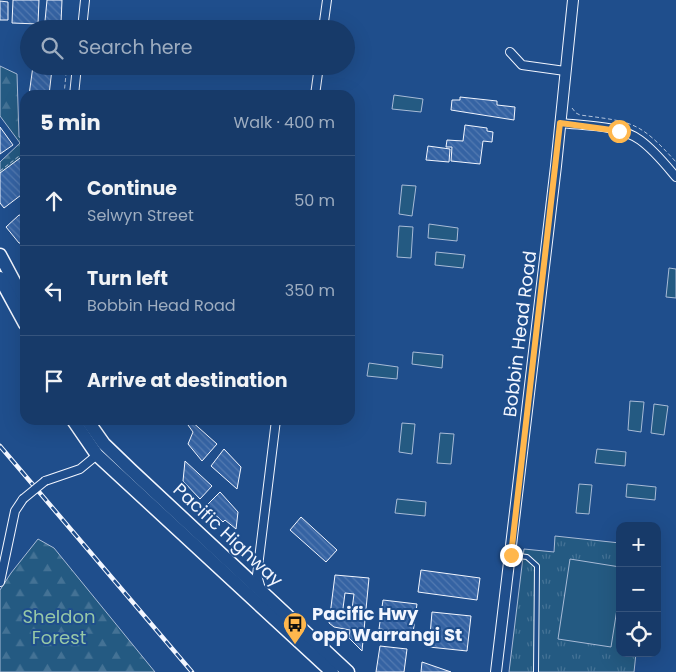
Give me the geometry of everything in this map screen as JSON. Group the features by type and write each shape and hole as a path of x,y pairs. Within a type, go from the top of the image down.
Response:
{"highway":[{"path":"0,255 20,293"},
{"path":"0,278 20,315"},
{"name":"Pacific Highway","path":"76,425 97,455 332,672"},
{"name":"Pacific Highway","path":"91,425 104,444 131,470 348,672"}],"main road":[{"name":"Bobbin Head Road","path":"496,672 574,0"}],"street":[{"path":"83,20 85,0"},
{"path":"324,20 327,0"},
{"path":"510,52 522,65 566,71"},
{"path":"75,90 76,75"},
{"path":"316,90 318,75"},
{"path":"560,123 597,127 632,135 650,148 676,177"},
{"path":"261,589 257,576 275,425"},
{"path":"0,582 15,511 23,499 45,481 80,469 97,455"}],"lane":[{"path":"511,555 527,557 537,566 536,672"}],"path":[{"path":"64,90 66,75"},
{"path":"0,171 20,155"}],"green space":[{"path":"0,66 17,74 20,143 0,116"},
{"path":"394,95 423,99 421,112 392,109"},
{"path":"20,143 20,158 0,174 0,162"},
{"path":"402,185 416,186 412,216 399,214"},
{"path":"429,224 458,228 457,241 428,238"},
{"path":"399,226 413,227 411,258 397,257"},
{"path":"436,252 465,255 463,268 435,265"},
{"path":"669,268 676,269 676,298 666,297"},
{"path":"413,352 443,355 442,368 412,364"},
{"path":"369,363 398,367 397,379 367,376"},
{"path":"630,401 644,402 641,432 628,430"},
{"path":"654,404 668,406 664,435 651,433"},
{"path":"402,423 415,424 412,454 399,452"},
{"path":"440,433 454,434 451,464 437,463"},
{"path":"597,449 626,452 625,466 595,463"},
{"path":"579,484 592,485 589,514 576,513"},
{"path":"627,484 656,487 655,500 626,497"},
{"path":"397,499 426,502 425,516 395,513"},
{"path":"555,536 616,543 616,657 636,657 634,672 509,672 524,549 554,552"},
{"name":"Sheldon Forest","path":"38,539 54,548 155,672 0,672 0,590"},
{"path":"570,559 616,566 616,615 611,647 558,639"}],"building":[{"path":"13,0 39,0 38,20 20,20 20,23 12,23"},
{"path":"47,0 62,0 61,20 45,20"},
{"path":"0,1 8,2 8,20 0,20"},
{"path":"32,75 51,75 50,90 30,90"},
{"path":"460,97 497,101 497,105 515,107 514,120 451,110 452,100 460,100"},
{"path":"465,125 487,128 487,131 493,132 492,142 483,141 480,164 451,161 452,147 446,147 447,140 463,141"},
{"path":"0,127 13,145 0,154"},
{"path":"428,146 450,149 449,162 426,160"},
{"path":"20,158 20,196 4,208 0,203 0,173"},
{"path":"20,215 20,243 19,243 6,227"},
{"path":"188,425 196,425 217,444 202,461 188,444 193,432"},
{"path":"224,449 241,467 237,489 211,466"},
{"path":"185,461 212,486 200,499 183,481"},
{"path":"220,492 238,512 236,529 225,520 223,522 206,506"},
{"path":"301,517 337,550 326,562 290,530"},
{"path":"421,570 480,578 477,600 418,592"},
{"path":"335,575 369,578 362,651 349,638 350,630 334,627 329,623","holes":["345,593 354,594 351,617 342,616"]},
{"path":"383,600 417,604 413,633 379,629"},
{"path":"432,612 471,616 467,651 429,647"},
{"path":"380,646 407,649 404,672 376,672"},
{"path":"422,662 451,672 421,672"}],"railway":[{"path":"0,446 192,672"}],"place":[{"name":"Pacific Hwy opp Warrangi St","path":"295,645"}],"route":[{"path":"511,555 560,123 619,131"}]}
